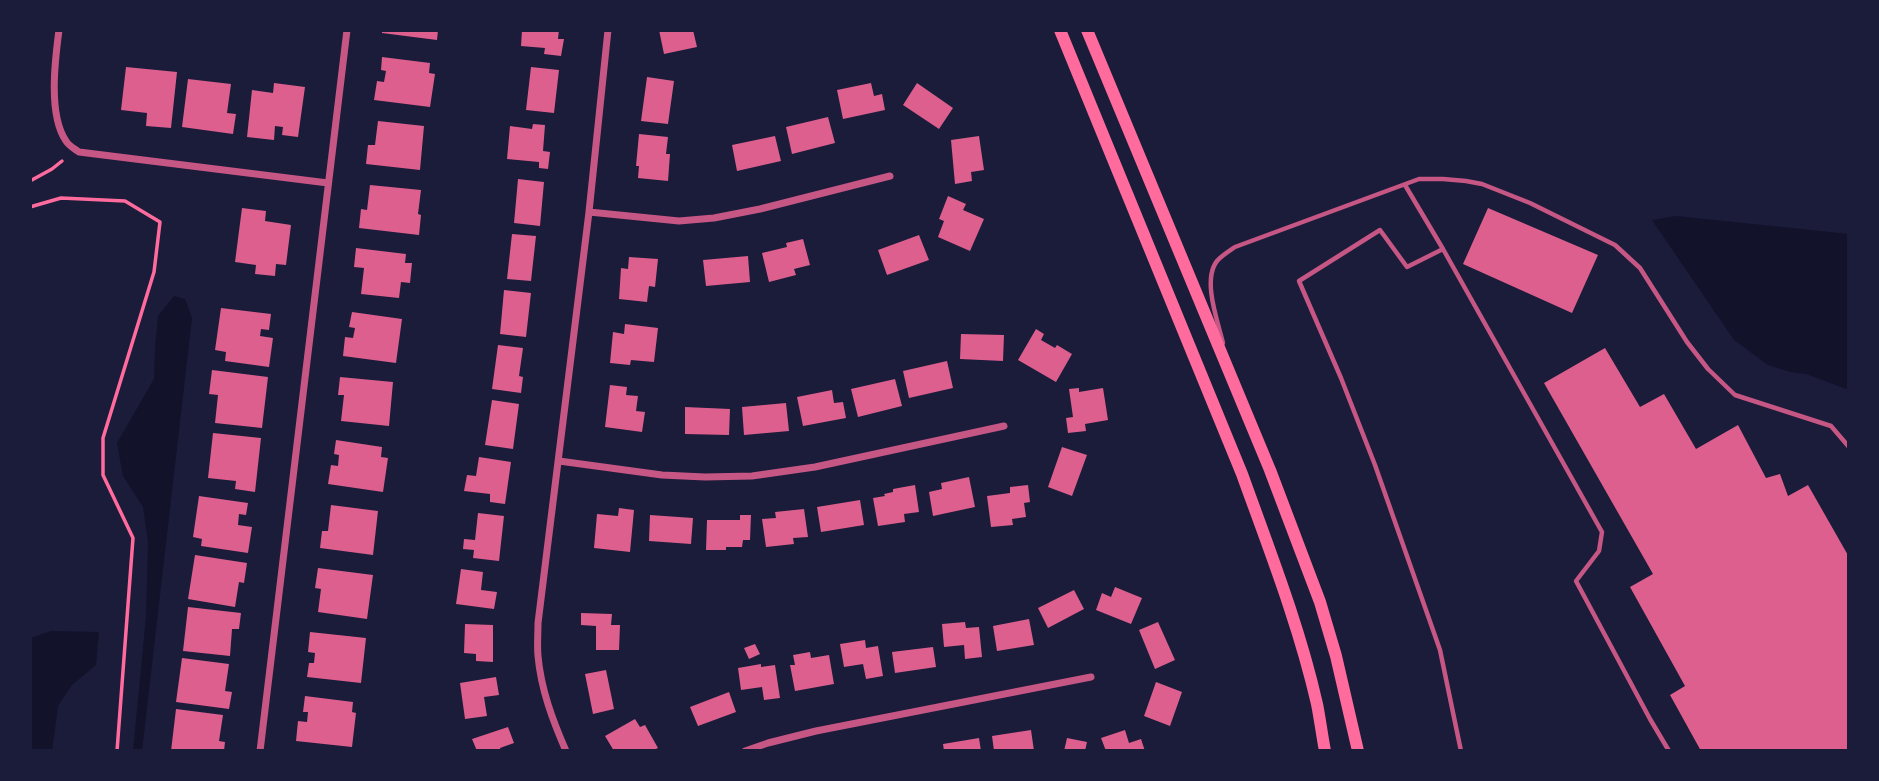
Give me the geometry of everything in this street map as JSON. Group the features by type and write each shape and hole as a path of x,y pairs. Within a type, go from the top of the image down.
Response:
{"main road":[{"path":"1060,30 1265,537 1301,642 1325,751"},
{"path":"1087,30 1270,470 1320,602 1336,656 1358,751"}],"street":[{"path":"59,30 55,109 66,143 79,152 328,183"},
{"path":"260,751 347,30"},
{"path":"566,751 553,721 544,688 538,656 538,623 589,212 608,30"},
{"path":"589,212 679,221 714,218 890,176"},
{"path":"559,461 662,475 752,476 815,467 1004,426"},
{"path":"745,751 816,731 1091,677"}],"lane":[{"path":"1234,382 1213,305 1212,279 1217,261 1235,247 1419,179 1466,181 1482,184 1530,203 1615,245 1640,268 1687,342 1708,369 1735,395 1831,426 1849,447"},
{"path":"1405,185 1602,531 1599,551 1576,581 1669,751"},
{"path":"1443,249 1407,267 1380,230 1299,281 1375,465 1440,650 1461,751"}],"path":[{"path":"30,181 62,161"},
{"path":"30,208 61,198 125,201 160,222 154,272 103,438 103,475 132,538 117,751"}],"shaded area":[{"path":"1676,216 1849,234 1849,390 1806,374 1768,365 1734,340 1652,220"},
{"path":"174,296 185,299 192,318 142,751 133,751 146,617 148,542 143,507 123,476 117,443 154,379 158,316"},
{"path":"51,631 99,632 96,665 72,685 58,706 52,751 30,751 30,638"}],"building":[{"path":"382,30 438,30 437,40 382,33"},
{"path":"522,30 559,30 558,39 564,39 561,56 544,54 545,48 521,46"},
{"path":"659,30 693,30 697,47 664,54"},
{"path":"382,57 430,63 429,73 435,74 430,107 374,100 377,81 384,82 386,71 381,70"},
{"path":"126,67 177,72 171,128 146,126 147,113 121,110"},
{"path":"531,67 559,70 554,113 526,110"},
{"path":"647,77 674,81 668,124 641,121"},
{"path":"188,79 231,84 227,113 236,114 233,134 182,127"},
{"path":"274,83 305,87 298,137 282,135 283,127 275,126 274,140 247,137 252,90 273,93"},
{"path":"871,83 874,96 882,94 885,110 843,119 837,90"},
{"path":"917,83 953,108 939,129 903,105"},
{"path":"828,117 835,143 792,154 786,127"},
{"path":"378,121 424,126 420,170 366,164 368,145 375,145"},
{"path":"533,124 545,125 543,151 550,152 548,169 539,168 539,162 507,159 510,126 532,129"},
{"path":"639,134 668,137 668,181 638,178 639,166 636,166"},
{"path":"775,136 781,161 737,171 732,145"},
{"path":"979,136 984,170 971,172 972,181 955,184 951,140"},
{"path":"518,179 544,182 540,226 514,223"},
{"path":"370,185 421,190 419,235 359,228 361,209 367,210"},
{"path":"948,196 966,204 963,210 984,219 970,251 938,237 944,221 939,219"},
{"path":"242,208 266,211 265,221 291,225 286,265 276,264 275,276 255,274 256,265 235,262"},
{"path":"1488,208 1598,255 1572,313 1463,264"},
{"path":"512,234 536,236 531,281 507,279"},
{"path":"919,235 929,260 887,275 878,250"},
{"path":"803,239 810,265 794,269 796,275 769,282 762,253 787,247 786,243"},
{"path":"356,248 406,254 405,263 412,263 410,283 401,282 399,298 361,294 364,268 354,267"},
{"path":"748,256 750,282 706,286 703,260"},
{"path":"629,257 658,259 655,287 649,286 647,302 619,299 621,268 628,269"},
{"path":"504,290 531,293 526,337 500,334"},
{"path":"221,308 271,314 269,330 261,329 260,336 273,338 269,367 225,361 226,352 215,350"},
{"path":"352,312 402,319 396,363 343,356 345,337 353,338 355,328 349,327"},
{"path":"625,324 658,328 654,362 631,360 630,365 610,363 613,332 624,334"},
{"path":"1036,329 1044,334 1041,340 1072,354 1056,382 1018,360"},
{"path":"961,334 1004,335 1003,361 960,359"},
{"path":"498,345 523,348 519,376 523,377 521,393 492,389"},
{"path":"1605,348 1640,407 1664,394 1696,449 1738,425 1766,478 1780,474 1788,496 1808,485 1849,557 1849,751 1701,751 1670,695 1685,686 1630,587 1653,574 1544,383"},
{"path":"947,361 953,388 909,398 903,371"},
{"path":"212,370 268,377 262,428 215,423 218,395 209,394"},
{"path":"340,377 393,382 389,426 341,421 344,395 338,395"},
{"path":"895,379 902,406 858,417 851,389"},
{"path":"610,385 627,387 626,395 638,396 636,411 645,412 642,432 605,427"},
{"path":"1079,388 1079,392 1103,388 1108,420 1085,424 1086,431 1068,433 1066,418 1073,417 1069,389"},
{"path":"832,390 834,403 843,402 846,418 803,426 797,397"},
{"path":"492,400 519,404 513,449 485,445"},
{"path":"786,403 789,431 744,435 742,407"},
{"path":"685,407 730,409 729,435 685,434"},
{"path":"213,433 261,438 255,492 235,489 236,481 208,478"},
{"path":"336,440 382,447 381,457 388,458 383,492 328,484 331,465 338,466 339,455 334,454"},
{"path":"1062,447 1087,455 1072,496 1048,487"},
{"path":"479,457 511,462 505,504 490,502 490,494 464,491 467,475 476,476"},
{"path":"969,477 975,507 933,516 929,492 942,489 941,483"},
{"path":"915,485 919,512 904,514 905,522 878,526 873,498 885,496 884,494 893,492 893,489"},
{"path":"1028,485 1030,502 1024,503 1026,517 1012,519 1013,525 991,527 987,496 1010,493 1010,487"},
{"path":"199,496 248,503 246,515 239,514 238,525 252,527 248,553 201,546 202,539 193,537"},
{"path":"860,500 864,525 821,532 817,507"},
{"path":"331,505 378,511 373,555 320,548 322,531 328,531"},
{"path":"619,508 634,510 630,552 594,548 597,514 618,516"},
{"path":"804,509 808,537 793,538 794,544 766,547 762,519 776,518 775,512"},
{"path":"478,513 504,516 499,561 473,558 474,550 463,549 464,539 475,540"},
{"path":"650,515 693,518 691,544 649,541"},
{"path":"740,515 751,515 750,540 743,540 742,547 706,550 707,520 740,520"},
{"path":"195,555 247,563 244,583 239,582 235,607 188,599"},
{"path":"318,568 373,575 367,619 318,612 321,589 315,588"},
{"path":"461,569 483,572 481,590 497,592 494,609 456,604"},
{"path":"1115,587 1142,598 1131,624 1096,610 1102,593 1111,597"},
{"path":"1074,590 1084,609 1048,628 1038,608"},
{"path":"188,607 241,613 239,629 232,629 230,656 183,651"},
{"path":"581,613 612,614 611,625 620,625 619,650 596,650 596,626 581,625"},
{"path":"1029,619 1034,645 997,651 993,626"},
{"path":"965,622 966,628 979,627 982,657 965,659 964,645 944,647 942,624"},
{"path":"1158,622 1175,660 1155,669 1139,630"},
{"path":"465,624 493,625 493,662 476,661 476,654 464,653"},
{"path":"310,632 366,638 361,683 307,677 309,663 314,663 315,653 308,652"},
{"path":"865,640 866,648 878,646 883,676 866,679 863,664 844,667 840,644"},
{"path":"755,644 760,654 749,659 744,648"},
{"path":"933,647 936,667 895,673 892,652"},
{"path":"810,652 811,658 829,655 834,684 795,691 790,665 795,665 793,655"},
{"path":"182,658 229,664 225,691 232,692 229,709 176,702"},
{"path":"761,664 761,667 775,665 780,698 764,700 762,687 741,690 738,668"},
{"path":"606,670 614,709 593,714 585,674"},
{"path":"496,677 499,695 484,697 487,716 465,719 460,683"},
{"path":"1156,682 1182,692 1170,726 1144,716"},
{"path":"729,692 736,712 698,726 690,707"},
{"path":"305,696 353,702 352,712 356,713 352,747 296,741 298,721 307,722 308,712 303,712"},
{"path":"176,709 223,715 219,741 225,742 224,751 171,751"},
{"path":"635,719 640,727 645,725 658,748 651,751 614,751 605,736"},
{"path":"508,727 514,743 500,748 501,751 477,751 472,739"},
{"path":"1031,730 1034,751 994,751 992,736"},
{"path":"1125,730 1129,743 1141,739 1145,751 1106,751 1101,738"},
{"path":"979,738 981,751 944,751 943,744"},
{"path":"1067,738 1087,742 1085,751 1064,751"}]}
